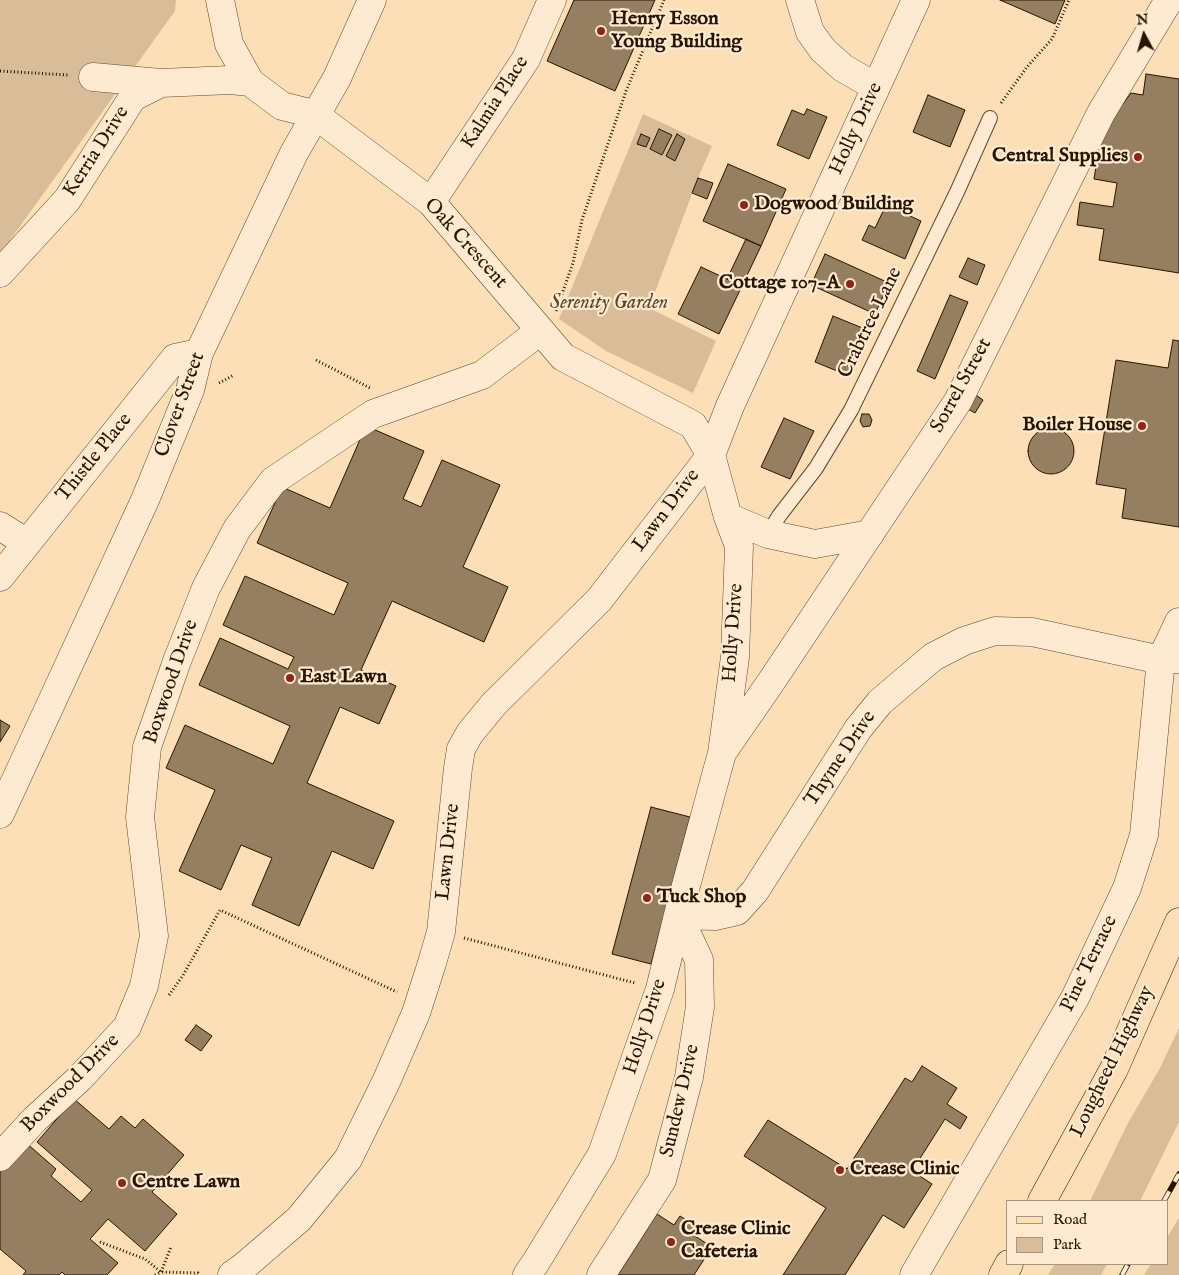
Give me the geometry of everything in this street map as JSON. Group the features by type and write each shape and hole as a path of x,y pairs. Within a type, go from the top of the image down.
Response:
{"main road":[{"name":"Lougheed Highway","path":"1043,1200 1114,1069 1179,922"}],"street":[{"name":"Oak Crescent","path":"220,0 229,44 250,82 282,106 314,114 430,202 563,357 693,425 711,454"},
{"name":"Clover Street","path":"0,814 145,500 190,390 199,353 294,153 314,114 337,78 372,0"},
{"name":"Kalmia Place","path":"430,202 526,59 552,0"},
{"path":"800,0 810,32 822,50 843,68 876,87"},
{"name":"Holly Drive","path":"527,1275 602,1154 660,989 678,914 722,753 735,657 739,546 728,517 711,454 730,406 916,0"},
{"name":"Sorrel Street","path":"722,753 958,401 1101,113 1169,0"},
{"path":"93,77 161,83"},
{"name":"Kerria Drive","path":"0,273 67,200 133,97 161,83 230,80 250,82"},
{"name":"Boxwood Drive","path":"0,1157 35,1119 80,1078 127,1027 144,986 154,936 140,817 148,747 177,661 206,588 237,529 273,481 373,414 482,375 540,330"},
{"name":"Thistle Place","path":"0,577 175,358 199,353"},
{"name":"Lawn Drive","path":"232,1275 299,1220 348,1159 386,1082 416,1013 441,932 458,768 461,749 470,733 494,704 599,600 711,454"},
{"path":"728,517 768,534 815,544 870,534"},
{"path":"0,526 27,543"},
{"name":"Pine Terrace","path":"914,1275 1075,998 1127,888 1144,835 1170,660 1179,622"},
{"name":"Thyme Drive","path":"678,914 715,916 737,911 755,891 858,729 880,702 933,657 964,641 995,631 1032,632 1170,660"},
{"name":"Sundew Drive","path":"601,1275 662,1180 689,1077 700,1007 699,960 678,914"}],"lane":[{"name":"Crabtree Lane","path":"768,534 779,516 816,468 851,410 957,192 990,118"}],"path":[{"path":"540,330 553,316 560,303 573,263 585,210 626,91 664,0"},
{"path":"990,118 1027,67 1052,39 1069,0"},
{"path":"0,71 93,77"},
{"path":"316,360 400,404"},
{"path":"165,1001 182,977 220,910 398,992"},
{"path":"441,932 660,989"},
{"path":"100,1242 145,1259 161,1272"},
{"path":"161,1272 171,1247"},
{"path":"155,1275 161,1272 198,1272 199,1275"}],"green space":[{"path":"0,0 176,0 175,11 0,254"},
{"name":"Serenity Garden","path":"643,114 712,146 649,308 716,341 693,393 606,351 559,319"},
{"path":"1179,1028 1179,1122 1140,1200 1090,1200 1128,1123 1160,1068"},
{"path":"1179,1218 1179,1275 1144,1275 1150,1265 1169,1265 1169,1234"},
{"path":"1054,1265 1106,1265 1101,1275 1048,1275"}],"building":[{"name":"Henry Esson Young Building","path":"574,0 655,0 615,91 547,61"},
{"path":"1000,0 1065,0 1055,24"},
{"name":"Central Supplies","path":"1146,74 1179,79 1179,273 1099,260 1104,229 1077,225 1080,202 1113,207 1117,183 1094,179 1101,134 1131,93 1143,95"},
{"path":"928,95 965,110 950,147 913,132"},
{"path":"807,109 827,117 809,159 777,145 792,110 804,115"},
{"path":"659,129 672,135 662,155 650,149"},
{"path":"641,134 650,138 646,147 637,144"},
{"path":"677,134 685,139 675,161 666,156"},
{"name":"Dogwood Building","path":"728,164 786,189 761,246 703,221"},
{"path":"698,178 713,183 707,199 692,193"},
{"path":"886,205 921,221 905,259 862,240 869,225 875,228"},
{"path":"746,239 761,246 742,286 727,279"},
{"name":"Cottage 107-A","path":"825,254 889,283 875,314 811,285"},
{"path":"968,258 985,265 977,285 959,277"},
{"path":"701,267 742,286 719,334 678,314"},
{"path":"950,295 968,302 935,379 917,371"},
{"path":"833,316 865,329 847,375 815,362"},
{"name":"Boiler House","path":"1173,340 1179,341 1179,527 1122,518 1126,489 1096,484 1116,360 1168,368"},
{"path":"976,395 983,400 975,413 968,409"},
{"path":"862,414 869,414 872,420 870,426 863,427 860,421"},
{"path":"784,418 814,431 790,479 761,467"},
{"name":"East Lawn","path":"366,426 424,451 403,499 421,507 442,460 500,485 463,567 508,587 484,642 392,601 361,670 396,686 379,724 340,707 307,783 394,821 373,869 332,851 299,926 252,905 272,858 241,845 221,890 179,871 215,790 166,768 185,725 273,764 290,726 199,685 220,638 288,669 294,657 223,625 245,576 334,615 348,583 257,543 282,487 330,508"},
{"path":"1047,428 1055,428 1064,432 1070,438 1074,451 1070,464 1064,470 1055,474 1047,474 1038,470 1032,464 1028,455 1028,447 1032,438 1038,432"},
{"path":"0,720 10,726 0,742"},
{"name":"Tuck Shop","path":"651,807 690,817 651,964 612,954"},
{"path":"196,1025 212,1036 201,1051 185,1040"},
{"name":"Crease Clinic","path":"922,1066 957,1088 947,1104 967,1117 960,1129 945,1119 912,1171 932,1184 904,1228 883,1215 845,1275 783,1275 826,1208 744,1156 768,1120 847,1169 905,1078 912,1082"},
{"name":"Centre Lawn","path":"74,1099 109,1129 121,1116 135,1128 143,1119 184,1155 152,1192 177,1214 145,1251 108,1219 90,1239 118,1263 107,1275 65,1275 62,1272 59,1275 23,1275 26,1271 0,1249 0,1169 24,1141 56,1169 51,1176 81,1202 92,1190 37,1142"},
{"name":"Crease Clinic Cafeteria","path":"657,1214 674,1225 680,1216 698,1227 695,1236 712,1247 694,1275 618,1275"}],"railway":[{"path":"1165,1200 1179,1174"},
{"path":"1122,1275 1127,1265"}],"place":[{"name":"Henry Esson Young Building","path":"601,31"},
{"name":"Central Supplies","path":"1138,157"},
{"name":"Dogwood Building","path":"744,205"},
{"name":"Cottage 107-A","path":"850,284"},
{"name":"Boiler House","path":"1142,426"},
{"name":"East Lawn","path":"290,678"},
{"name":"Tuck Shop","path":"647,898"},
{"name":"Crease Clinic","path":"840,1170"},
{"name":"Centre Lawn","path":"122,1183"},
{"name":"Crease Clinic Cafeteria","path":"671,1242"}]}
